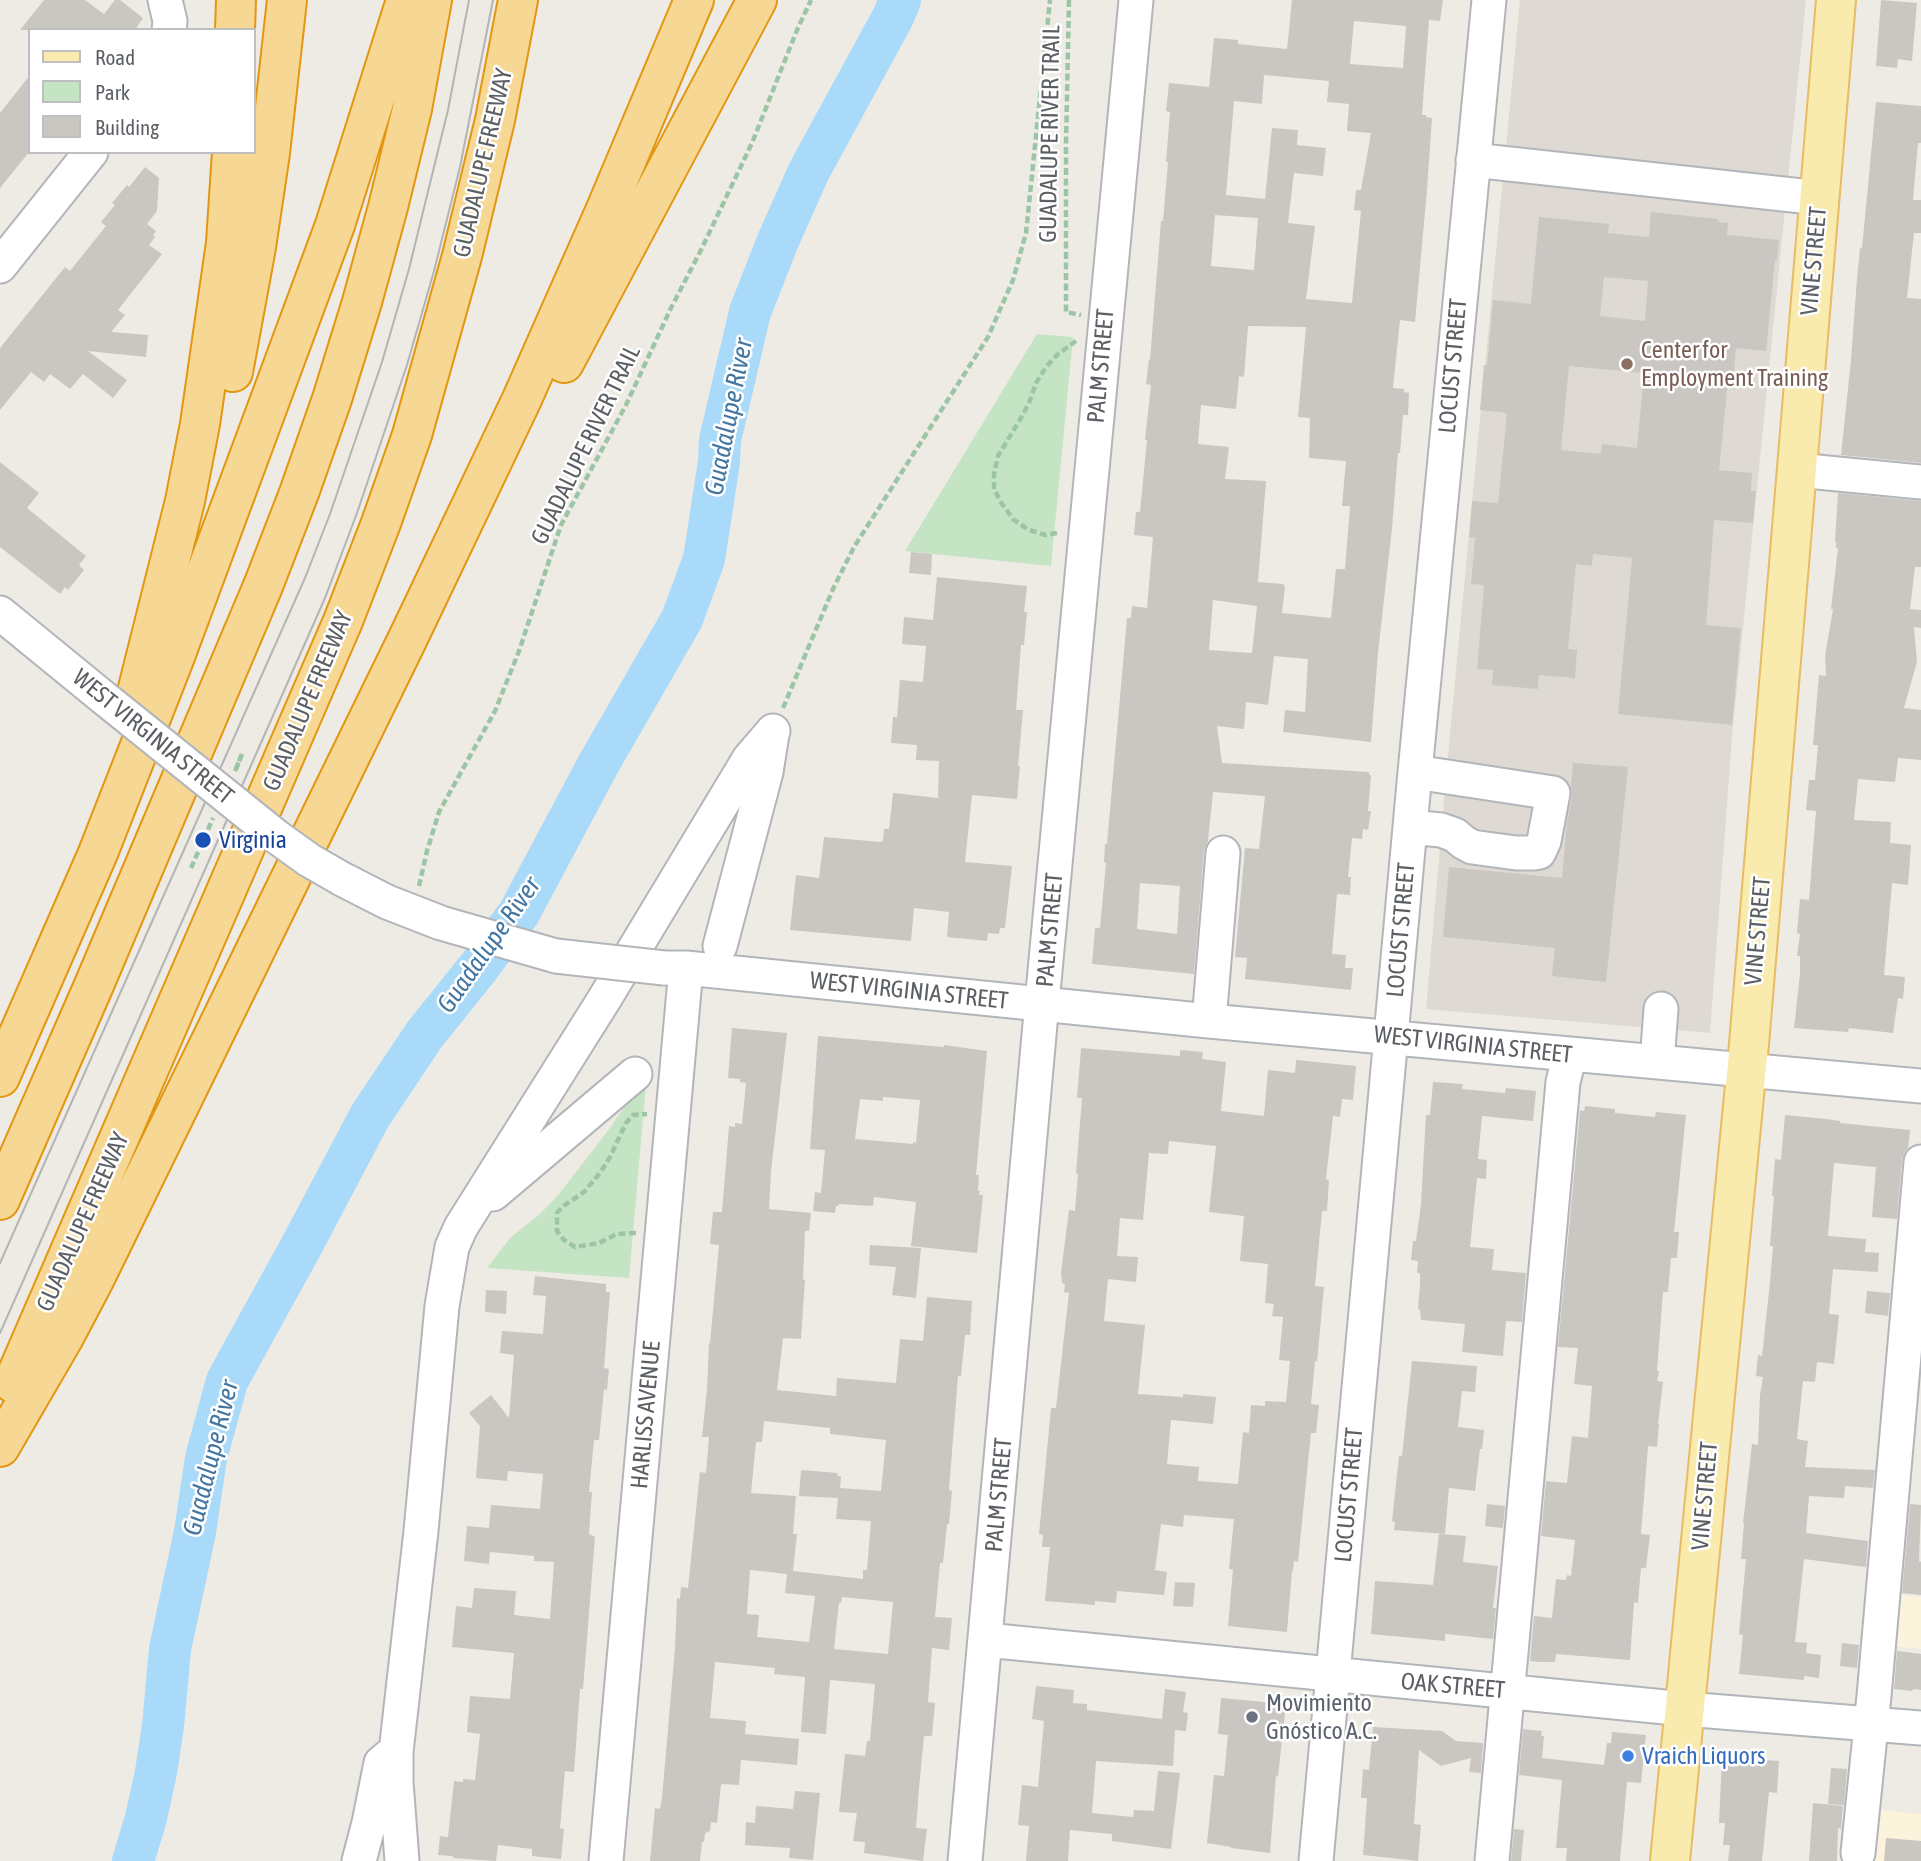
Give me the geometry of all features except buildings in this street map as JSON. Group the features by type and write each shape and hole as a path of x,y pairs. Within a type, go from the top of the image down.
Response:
{"highway":[{"path":"236,0 236,28"},
{"path":"22,1024 118,769 180,585 202,504 220,429 256,247 270,153 287,0"},
{"path":"0,1077 98,853 174,659 335,225 406,0"},
{"path":"0,1200 263,586 299,493 351,339 388,207 412,108 432,0"},
{"name":"GUADALUPE FREEWAY","path":"0,1414 338,634 381,523 412,435 462,256 495,120 518,0"},
{"path":"0,1447 94,1280 408,638 522,399 607,209 694,0"},
{"path":"408,638 540,408 757,0"},
{"path":"118,769 185,501 200,424 226,243 232,154"}],"main road":[{"name":"VINE STREET","path":"1670,1861 1746,1070 1836,0"}],"street":[{"name":"PALM STREET","path":"965,1861 1136,0"},
{"name":"LOCUST STREET","path":"1316,1861 1415,772 1489,0"},
{"path":"0,266 89,154"},
{"path":"1473,160 1819,198"},
{"path":"1797,470 1921,482"},
{"name":"WEST VIRGINIA STREET","path":"1,616 309,860 387,902 542,953 1042,1005 1921,1086"},
{"path":"720,946 766,772 773,732"},
{"path":"402,1861 396,1752 442,1306 452,1247 461,1227 605,998 749,759 773,732"},
{"path":"1410,827 1441,830 1455,835 1472,847 1516,853 1539,852 1544,841 1553,793 1415,772"},
{"path":"1209,1021 1223,853"},
{"name":"HARLISS AVENUE","path":"606,1861 675,968"},
{"path":"1657,1062 1661,1009"},
{"path":"1492,1861 1563,1082 1570,1054"},
{"path":"472,1211 635,1074"},
{"path":"1858,1853 1921,1162"},
{"name":"OAK STREET","path":"986,1640 1685,1709 1921,1728"},
{"path":"359,1861 381,1763 396,1752"}],"path":[{"name":"GUADALUPE RIVER TRAIL","path":"427,917 427,851 439,812 495,711 519,651 561,525 625,405 747,155 811,0"},
{"path":"773,732 833,589 854,547 988,337 1013,281 1026,233 1050,0"},
{"name":"GUADALUPE RIVER TRAIL","path":"1069,0 1066,312 1106,318"},
{"path":"1058,533 1046,535 1029,530 1014,520 994,489 994,474 998,456 1029,403 1036,383 1058,354 1076,341"},
{"path":"235,772 242,754"},
{"path":"191,868 212,821"},
{"path":"637,1233 617,1234 600,1243 575,1247 557,1231 557,1213 584,1192 600,1173 625,1123 633,1115 648,1114"}],"shaded area":[{"name":"Center for Employment Training","path":"1520,0 1806,0 1732,737 1710,1033 1426,1009"},
{"path":"1890,1594 1921,1597 1921,1649 1885,1645"},
{"path":"1870,1809 1921,1814 1921,1861 1865,1861"}],"green space":[{"path":"1037,334 1073,337 1051,566 905,551"},
{"path":"647,1073 629,1278 487,1268 510,1238 540,1214 559,1194 610,1128"}],"waterway":[{"name":"Guadalupe River","path":"133,1861 156,1772 170,1649 195,1532 206,1458 227,1381 370,1116 425,1034 519,913 599,763 682,619 704,559 720,440 750,312 809,171 900,0"}],"tram line":[{"path":"0,1263 305,578 330,514 382,362 409,269 448,110 469,0"},
{"path":"0,1333 325,598 357,513 407,365 434,271 460,167 493,0"}],"place":[{"name":"Center for Employment Training","path":"1627,364"},
{"name":"Virginia","path":"203,840"},
{"name":"Movimiento Gnóstico A.C.","path":"1252,1717"},
{"name":"Vraich Liquors","path":"1628,1756"}]}
